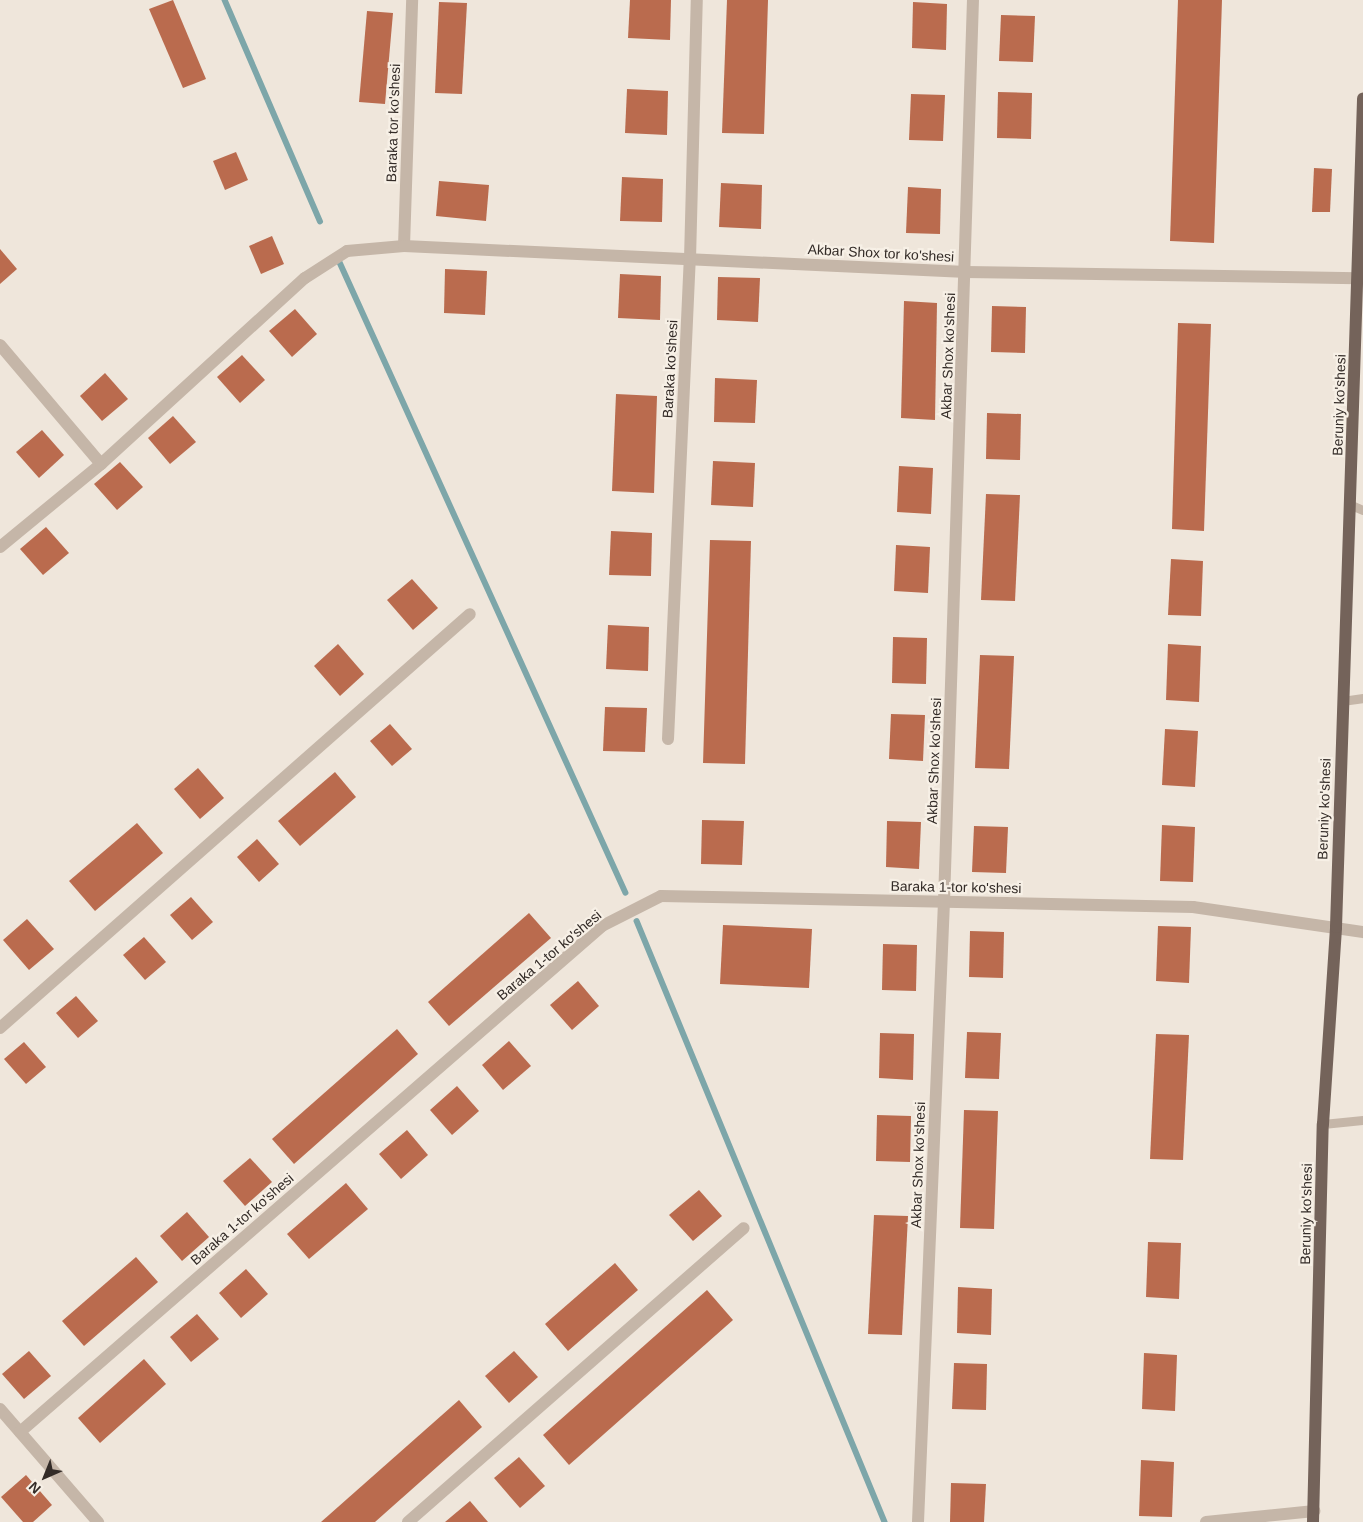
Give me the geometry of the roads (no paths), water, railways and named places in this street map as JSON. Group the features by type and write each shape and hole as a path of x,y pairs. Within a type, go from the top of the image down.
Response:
{"main road":[{"name":"Beruniy ko'shesi","path":"1313,1517 1323,1124 1336,927 1342,702 1357,508 1357,278 1363,98"}],"street":[{"name":"Baraka tor ko'shesi","path":"404,246 412,0"},
{"name":"Baraka ko'shesi","path":"668,739 690,259 697,0"},
{"name":"Akbar Shox ko'shesi","path":"918,1522 944,902 966,272 973,0"},
{"name":"Akbar Shox tor ko'shesi","path":"0,547 101,464 304,278 347,251 404,246 966,272 1357,278"},
{"path":"0,345 101,464"},
{"path":"0,1028 470,614"},
{"name":"Baraka 1-tor ko'shesi","path":"20,1432 602,926 661,896 1193,907 1363,932"},
{"path":"408,1522 744,1228"},
{"path":"0,1409 98,1522"},
{"path":"1206,1522 1313,1517"}],"lane":[{"path":"1342,702 1363,698"},
{"path":"1323,1124 1363,1120"}],"waterway":[{"path":"225,0 320,221"},
{"path":"337,256 626,893"},
{"path":"637,921 885,1522"}]}
